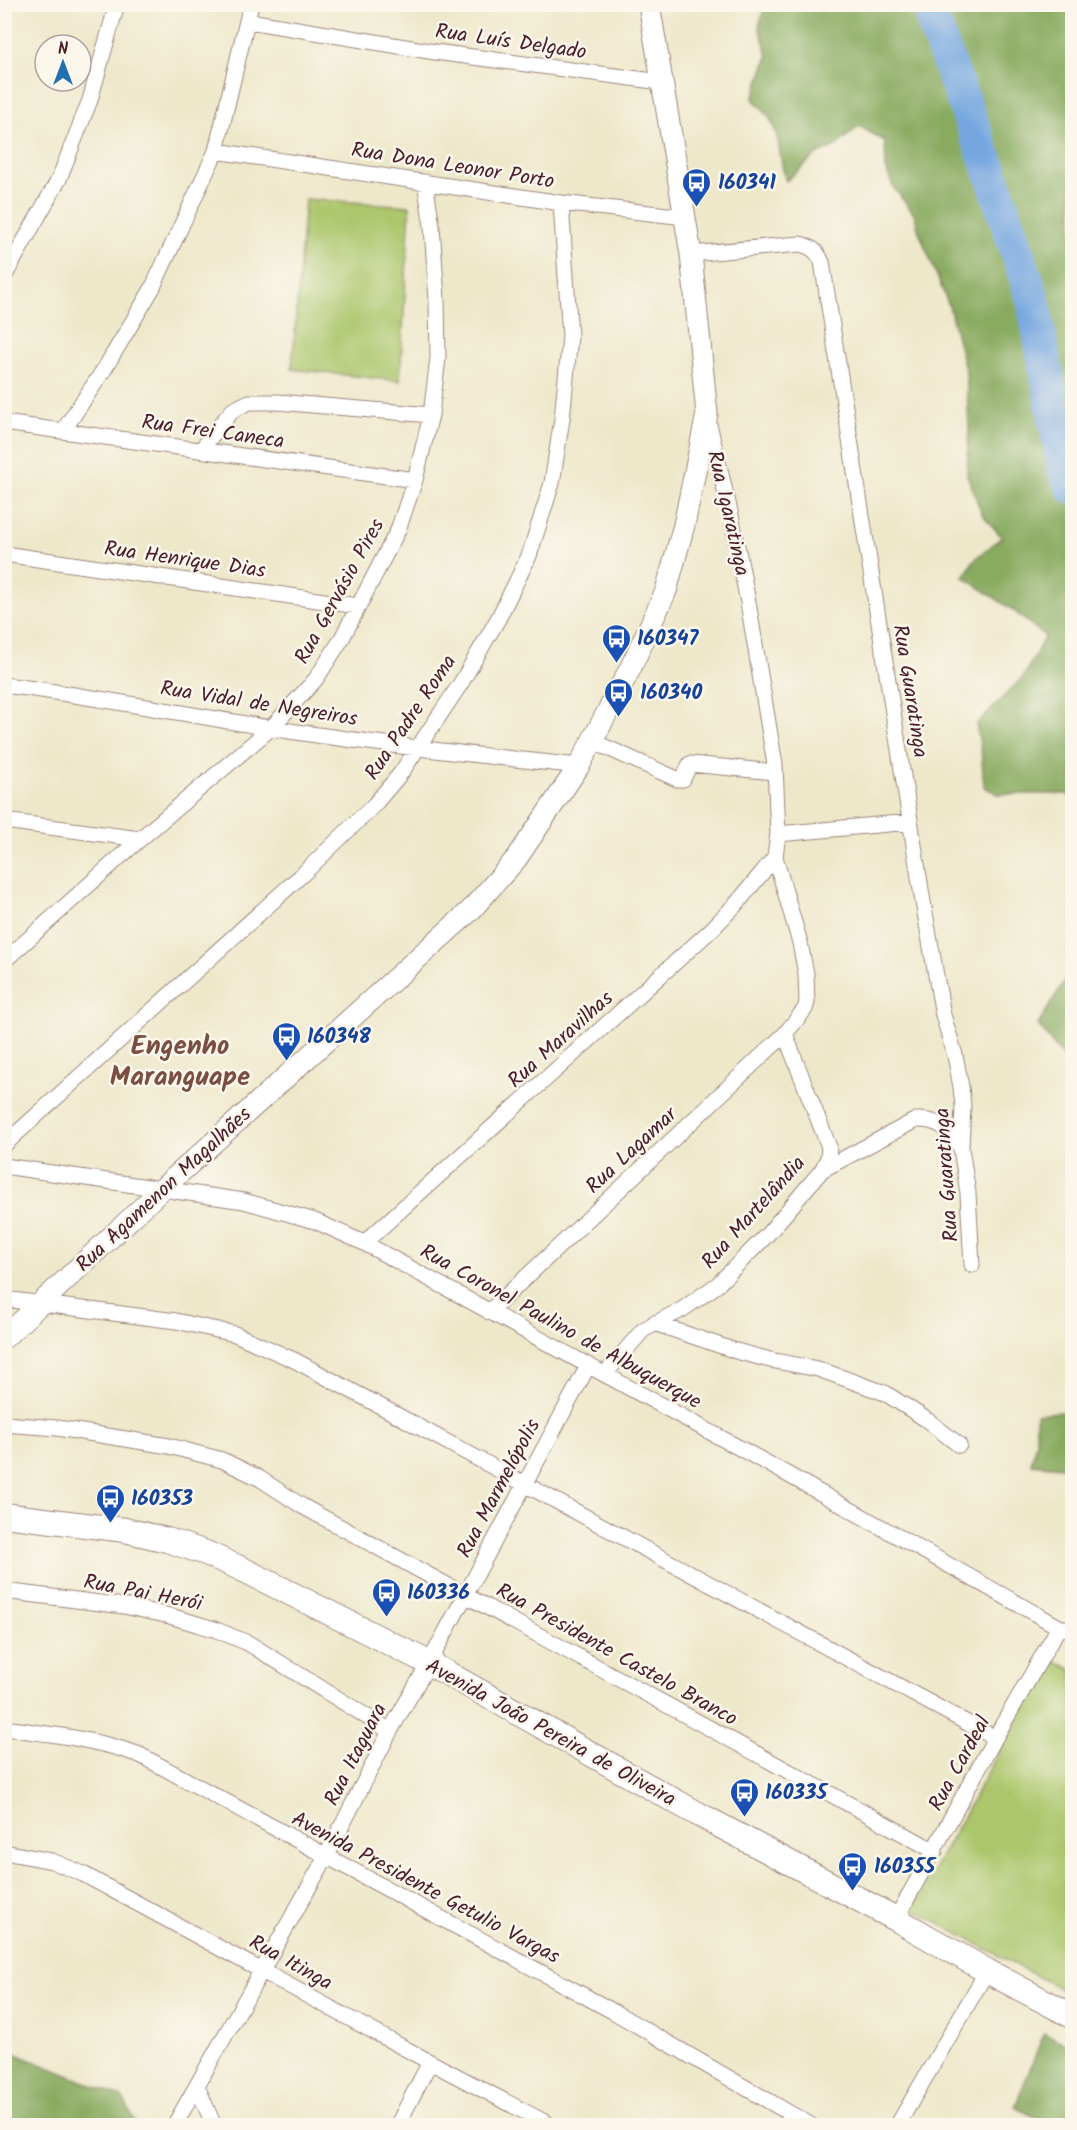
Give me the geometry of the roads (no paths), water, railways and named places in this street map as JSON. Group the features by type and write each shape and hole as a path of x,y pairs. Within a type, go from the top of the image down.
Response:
{"main road":[{"name":"Avenida João Pereira de Oliveira","path":"4,1515 124,1530 167,1540 206,1553 244,1570 429,1663 698,1814 1072,2016"}],"street":[{"path":"4,277 59,179 90,100 117,4"},
{"path":"63,431 105,368 152,288 216,151 249,21 251,4"},
{"name":"Rua Igaratinga","path":"649,4 691,254 707,414 732,520 748,602 775,772 778,834 775,857 800,943 806,974 807,1002 799,1017"},
{"name":"Rua Luís Delgado","path":"249,21 435,52 662,82"},
{"name":"Rua Dona Leonor Porto","path":"216,151 561,203 685,217"},
{"name":"Rua Gervásio Pires","path":"7,955 271,728 316,679 341,640 398,530 415,480 431,415 438,358 437,300 432,226 425,182"},
{"name":"Rua Padre Roma","path":"4,1145 304,872 374,805 401,773 461,683 498,619 529,556 552,483 562,419 570,336 561,203"},
{"name":"Rua Guaratinga","path":"691,254 800,244 809,246 817,252 822,262 910,822 943,1015 955,1055 961,1087 963,1106 961,1148 968,1193 972,1265"},
{"path":"201,450 233,410 249,402 277,402 431,415"},
{"name":"Rua Agamenon Magalhães","path":"4,1338 163,1188 470,911 517,858 579,765 631,667 666,591 684,525 707,414"},
{"name":"Rua Frei Caneca","path":"4,423 415,480"},
{"name":"Rua Henrique Dias","path":"4,554 358,606"},
{"name":"Rua Vidal de Negreiros","path":"4,685 63,692 271,728 418,749 579,765"},
{"path":"592,741 677,779 683,779 690,764 775,772"},
{"path":"4,821 140,839"},
{"path":"778,834 910,822"},
{"name":"Rua Maravilhas","path":"364,1243 711,930 738,902 775,857"},
{"name":"Rua Lagamar","path":"489,1312 785,1034 799,1017"},
{"name":"Rua Martelândia","path":"605,1374 643,1330 683,1309 717,1285 767,1235 822,1170 828,1158 829,1147 785,1034"},
{"path":"822,1170 915,1120 939,1123 952,1133 961,1148"},
{"name":"Rua Coronel Paulino de Albuquerque","path":"4,1166 244,1201 315,1221 364,1243 1066,1629"},
{"path":"4,1299 176,1320 235,1334 304,1366 995,1738"},
{"path":"654,1323 736,1351 818,1370 885,1393 959,1444"},
{"name":"Rua Marmelópolis","path":"429,1663 588,1366"},
{"name":"Rua Presidente Castelo Branco","path":"4,1424 57,1428 169,1446 222,1460 259,1478 302,1506 935,1851"},
{"name":"Rua Pai Herói","path":"4,1591 124,1606 171,1616 214,1629 248,1643 390,1731"},
{"name":"Rua Cardeal","path":"896,1919 995,1738 1066,1629"},
{"name":"Rua Itaguara","path":"174,2126 326,1857 390,1731 429,1663"},
{"name":"Avenida Presidente Getulio Vargas","path":"4,1728 103,1743 140,1755 616,2013 812,2126"},
{"name":"Rua Itinga","path":"4,1852 51,1861 83,1874 552,2126"},
{"path":"897,2126 987,1971"},
{"path":"397,2126 430,2062"},
{"path":"197,2086 214,2126"}],"waterway":[{"path":"929,4 934,25 992,175 1033,300 1064,467 1072,486"}],"place":[{"name":"160341","path":"697,208"},
{"name":"160347","path":"616,664"},
{"name":"160340","path":"619,718"},
{"name":"160348","path":"286,1062"},
{"name":"160353","path":"110,1524"},
{"name":"160336","path":"386,1618"},
{"name":"160335","path":"744,1818"},
{"name":"160355","path":"853,1892"}],"district":[{"name":"Engenho Maranguape","path":"180,1060"}]}
